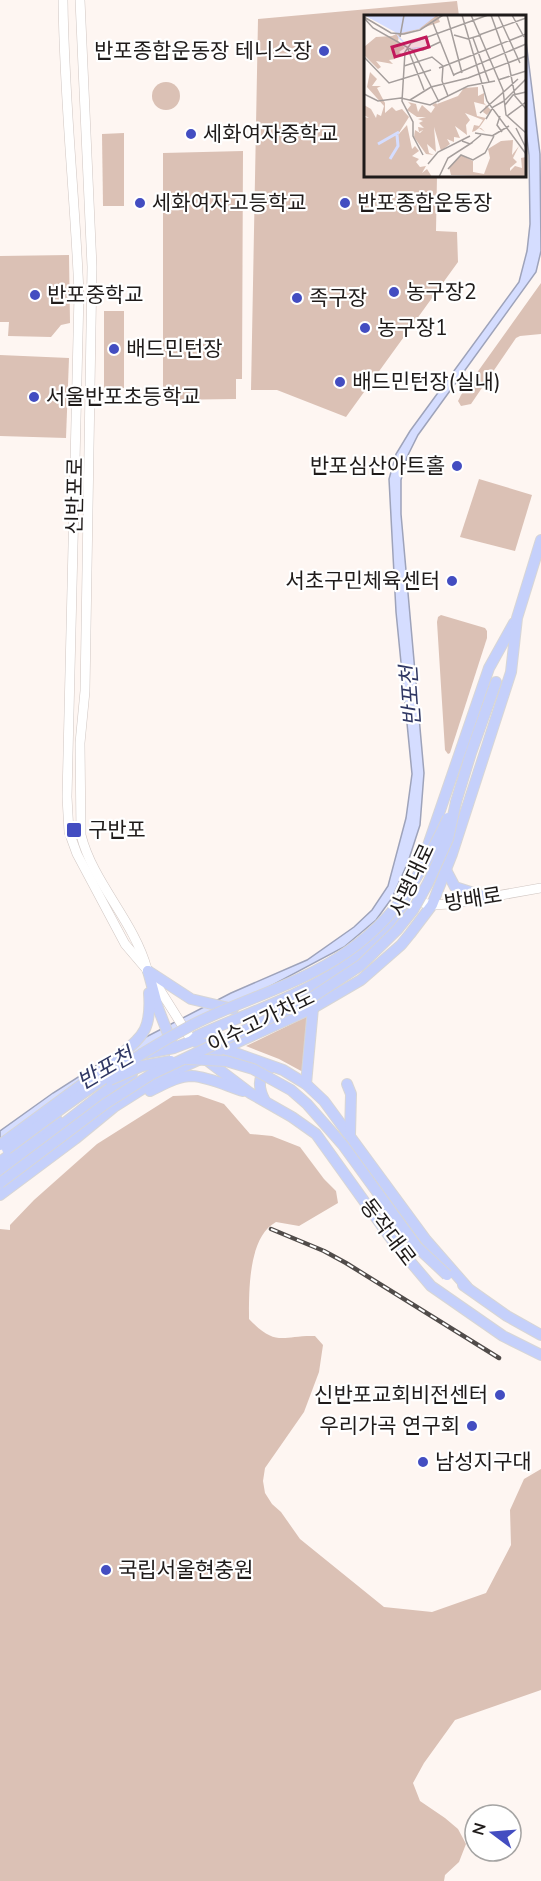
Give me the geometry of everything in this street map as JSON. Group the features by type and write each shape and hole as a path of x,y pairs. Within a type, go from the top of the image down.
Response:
{"main road":[{"name":"신반포로","path":"63,0 79,294 67,797 69,832 77,854 124,944 148,971 185,1031 194,1038"},
{"name":"신반포로","path":"80,0 92,267 85,691 80,743 81,835 83,845 100,878 142,948 148,971"},
{"name":"사평대로","path":"224,1049 314,1008 361,980 401,945 429,904 452,854 511,672 517,618 541,540"},
{"name":"사평대로","path":"194,1038 251,1011 311,987 365,951 394,922 433,834 489,668 517,618"},
{"name":"이수고가차도","path":"0,1184 105,1104 152,1074 308,1000 336,983 361,965 397,930 413,910 428,884 448,838 471,753 496,682"},
{"name":"이수고가차도","path":"2,1151 128,1061 194,1024 314,972 359,943 390,915 408,892 434,848 456,802"},
{"path":"429,904 425,887 433,834"},
{"path":"430,850 431,857 437,864 442,864 452,854"},
{"path":"446,870 455,887 486,897"},
{"name":"방배로","path":"406,899 429,904 450,904 541,888"},
{"path":"148,971 191,999 226,1008 251,1011"},
{"path":"148,971 172,1044"},
{"path":"2,1151 111,1063 146,1031 150,1016 148,971"},
{"path":"306,1084 314,1008"},
{"path":"111,1063 194,1038"},
{"name":"동작대로","path":"194,1038 275,1066 306,1084 324,1101 426,1240 467,1287"},
{"name":"동작대로","path":"194,1038 203,1057 250,1093 316,1134 411,1264 431,1286 453,1304 503,1336 541,1355"},
{"path":"0,1173 111,1087 172,1044"},
{"name":"동작대로","path":"0,1195 114,1107 163,1076 224,1049"},
{"name":"동작대로","path":"0,1162 110,1080 142,1066 190,1058 226,1061 253,1070 291,1090 307,1104 343,1145 417,1247 447,1275 507,1316 541,1335"},
{"path":"265,1101 259,1087 260,1077 265,1071 275,1066"},
{"name":"동작대로","path":"114,1107 178,1078 190,1076 204,1078 250,1093"},
{"path":"348,1084 351,1094 350,1135"},
{"path":"453,1304 453,1296 458,1290 467,1287"}],"shaded area":[{"name":"반포종합운동장","path":"457,1 459,15 364,15 364,177 437,177 436,231 457,232 458,262 346,417 277,390 251,390 258,19"},
{"path":"166,82 176,86 180,96 176,106 166,110 156,106 152,96 156,86"},
{"path":"124,133 124,206 103,206 102,134"},
{"path":"243,151 242,379 236,379 236,399 163,400 163,153"},
{"name":"반포중학교","path":"69,255 70,323 61,325 51,337 8,336 9,322 0,322 0,256"},
{"path":"541,283 541,334 516,338 471,404 461,406 458,401 461,395"},
{"name":"배드민턴장","path":"104,311 124,311 124,388 104,388"},
{"name":"서울반포초등학교","path":"0,355 69,358 66,438 0,436"},
{"path":"479,479 532,495 515,551 460,537"},
{"path":"441,615 485,628 487,631 487,638 448,754 445,750 437,622"},
{"path":"310,1015 303,1072 279,1059 246,1046"},
{"path":"198,1095 224,1104 250,1134 272,1136 300,1147 336,1191 338,1203 299,1226 276,1222 267,1229 255,1252 250,1280 249,1319 259,1328 266,1334 280,1338 315,1336 323,1345 319,1372 304,1412 265,1468 263,1481 265,1493 272,1504 281,1512 300,1539 384,1607 432,1612 486,1593 511,1545 510,1510 524,1479 541,1469 541,1690 455,1720 424,1763 413,1783 420,1801 458,1829 463,1838 463,1852 459,1862 445,1875 444,1881 0,1881 0,1229 10,1230 10,1225 34,1200 97,1144 173,1096"}],"water":[{"name":"반포천","path":"526,41 540,154 541,251 536,272 418,435 407,457 401,480 401,514 424,773 420,825 408,862 392,898 376,920 344,947 231,1007 0,1142 0,1131 53,1093 119,1051 231,993 307,960 354,927 372,910 388,886 406,818 412,774 396,612 389,479 396,454 410,431 519,282 527,251 530,224 529,155 526,131"}],"railway":[{"path":"271,1229 324,1251 346,1263 499,1358"}],"place":[{"name":"반포종합운동장 테니스장","path":"324,51"},
{"name":"세화여자중학교","path":"191,134"},
{"name":"세화여자고등학교","path":"140,203"},
{"name":"반포종합운동장","path":"345,203"},
{"name":"농구장2","path":"394,292"},
{"name":"반포중학교","path":"35,295"},
{"name":"족구장","path":"297,298"},
{"name":"농구장1","path":"365,328"},
{"name":"배드민턴장","path":"114,349"},
{"name":"배드민턴장(실내)","path":"340,382"},
{"name":"서울반포초등학교","path":"34,397"},
{"name":"반포심산아트홀","path":"457,466"},
{"name":"서초구민체육센터","path":"452,581"},
{"name":"구반포","path":"74,830"},
{"name":"신반포교회비전센터","path":"500,1395"},
{"name":"우리가곡 연구회","path":"472,1426"},
{"name":"남성지구대","path":"423,1462"},
{"name":"국립서울현충원","path":"106,1570"}]}
